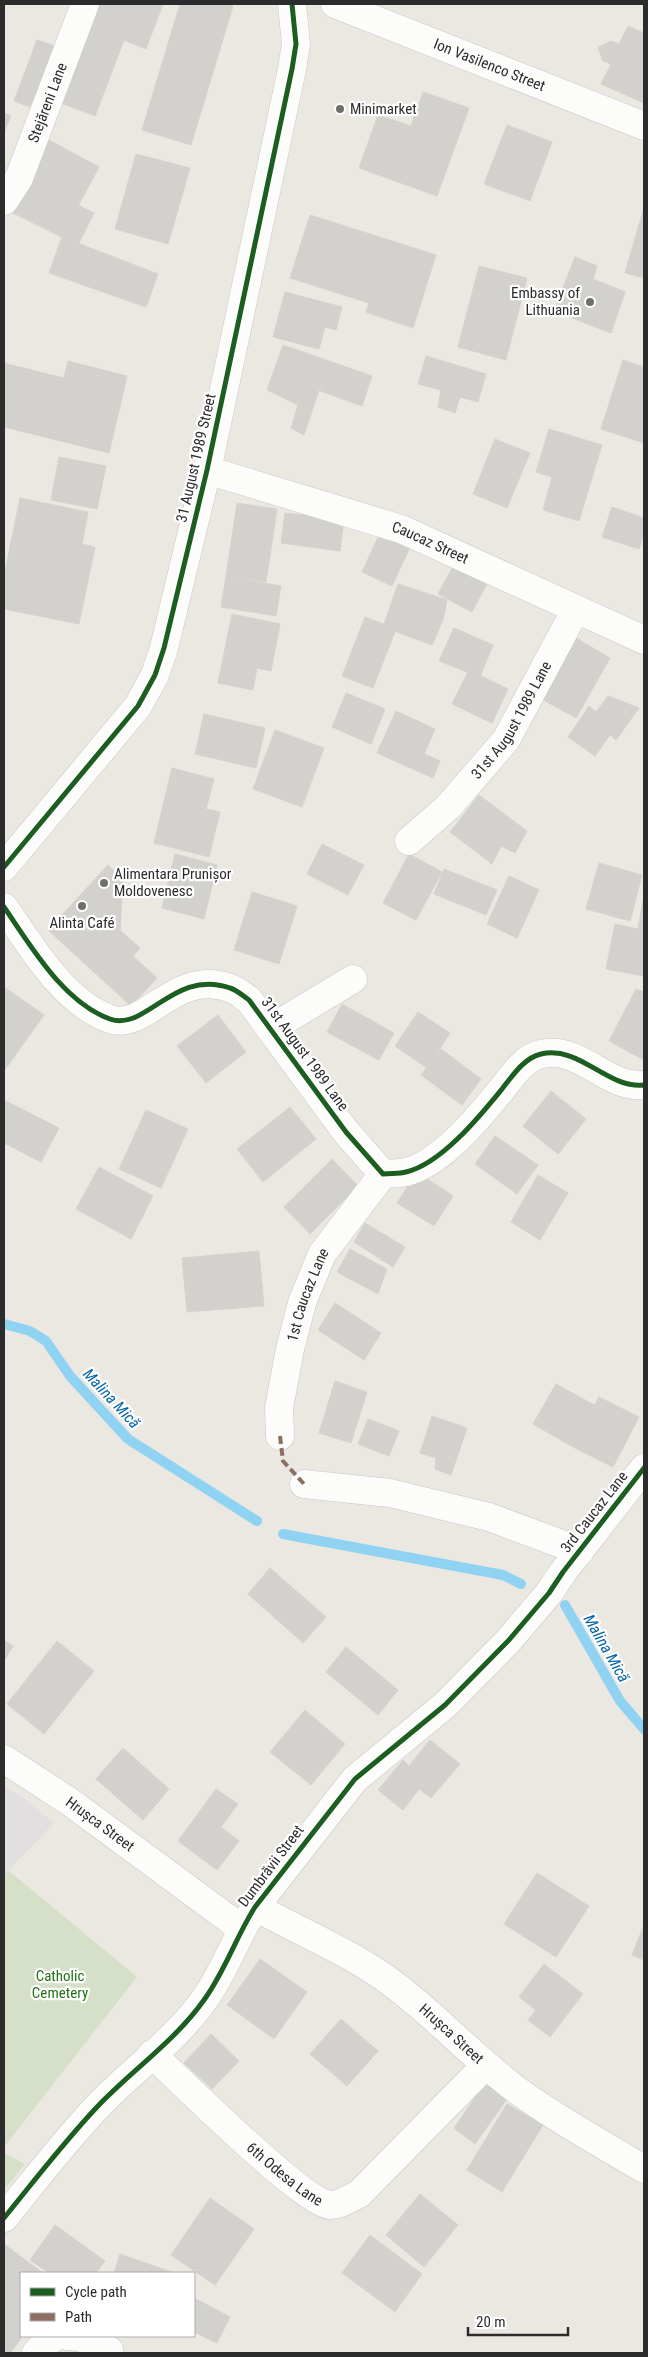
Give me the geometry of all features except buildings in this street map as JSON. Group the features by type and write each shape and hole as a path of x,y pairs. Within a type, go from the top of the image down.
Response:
{"street":[{"name":"Stejăreni Lane","path":"4,201 19,178 86,4"},
{"name":"31 August 1989 Street","path":"4,867 122,728 147,693 164,648 206,470 292,68 296,44 292,4"},
{"name":"Ion Vasilenco Street","path":"336,4 644,126"},
{"name":"Caucaz Street","path":"206,470 401,529 644,640"},
{"name":"31st August 1989 Lane","path":"409,841 448,807 506,740 576,609"},
{"name":"31st August 1989 Lane","path":"4,907 45,967 69,991 92,1009 112,1020 134,1019 172,993 189,986 207,983 231,988 249,1000 346,1132 383,1174"},
{"name":"31st August 1989 Lane","path":"270,1029 353,979"},
{"path":"383,1174 405,1173 423,1166 477,1120 522,1065 540,1054 554,1052 569,1055 623,1083 635,1086 644,1085"},
{"name":"1st Caucaz Lane","path":"280,1436 279,1408 290,1349 302,1303 322,1254 383,1174"},
{"name":"3rd Caucaz Lane","path":"563,1572 644,1468"},
{"path":"304,1484 390,1493 489,1517 580,1550"},
{"name":"Dumbrăvii Street","path":"4,2218 97,2107 203,2002 217,1981 248,1917 324,1815 356,1778 445,1705 470,1681 523,1625 563,1572"},
{"name":"Hrușca Street","path":"4,1760 248,1917 382,1976 421,2005 486,2065 557,2118 644,2169"},
{"name":"6th Odesa Lane","path":"152,2054 275,2167 315,2200 330,2204 341,2203 359,2194 486,2065"},
{"path":"36,2353 48,2341 55,2337"},
{"path":"80,2337 108,2350"}],"shaded area":[{"path":"4,1786 24,1798 54,1823 4,1875"}],"green space":[{"name":"Catholic Cemetery","path":"9,1871 137,1977 4,2147 4,1875"},
{"path":"4,2153 25,2164 4,2190"}],"waterway":[{"name":"Malina Mică","path":"4,1324 30,1331 46,1341 70,1376 128,1439 257,1521"},
{"name":"Malina Mică","path":"283,1534 503,1575 521,1584"},
{"name":"Malina Mică","path":"565,1605 620,1701 644,1729"}],"marked path":[{"path":"280,1436 283,1461 304,1484"}],"cycle path":[{"path":"4,867 138,706 155,675 164,648 207,470 292,69 296,44 292,4"},
{"path":"4,907 37,955 63,986 77,1000 93,1011 110,1019 123,1021 136,1017 177,992 193,986 210,984 230,988 240,993 249,1000 346,1132 383,1174 403,1173 419,1167 446,1149 471,1125 519,1068 535,1056 555,1053 568,1056 618,1081 644,1085"},
{"path":"4,2218 97,2107 180,2029 204,2000 255,1907 355,1779 445,1705 509,1640 549,1593 563,1572 644,1468"}],"place":[{"name":"Minimarket","path":"340,109"},
{"name":"Embassy of Lithuania","path":"590,302"},
{"name":"Alimentara Prunișor Moldovenesc","path":"104,883"},
{"name":"Alinta Café","path":"82,906"}]}
